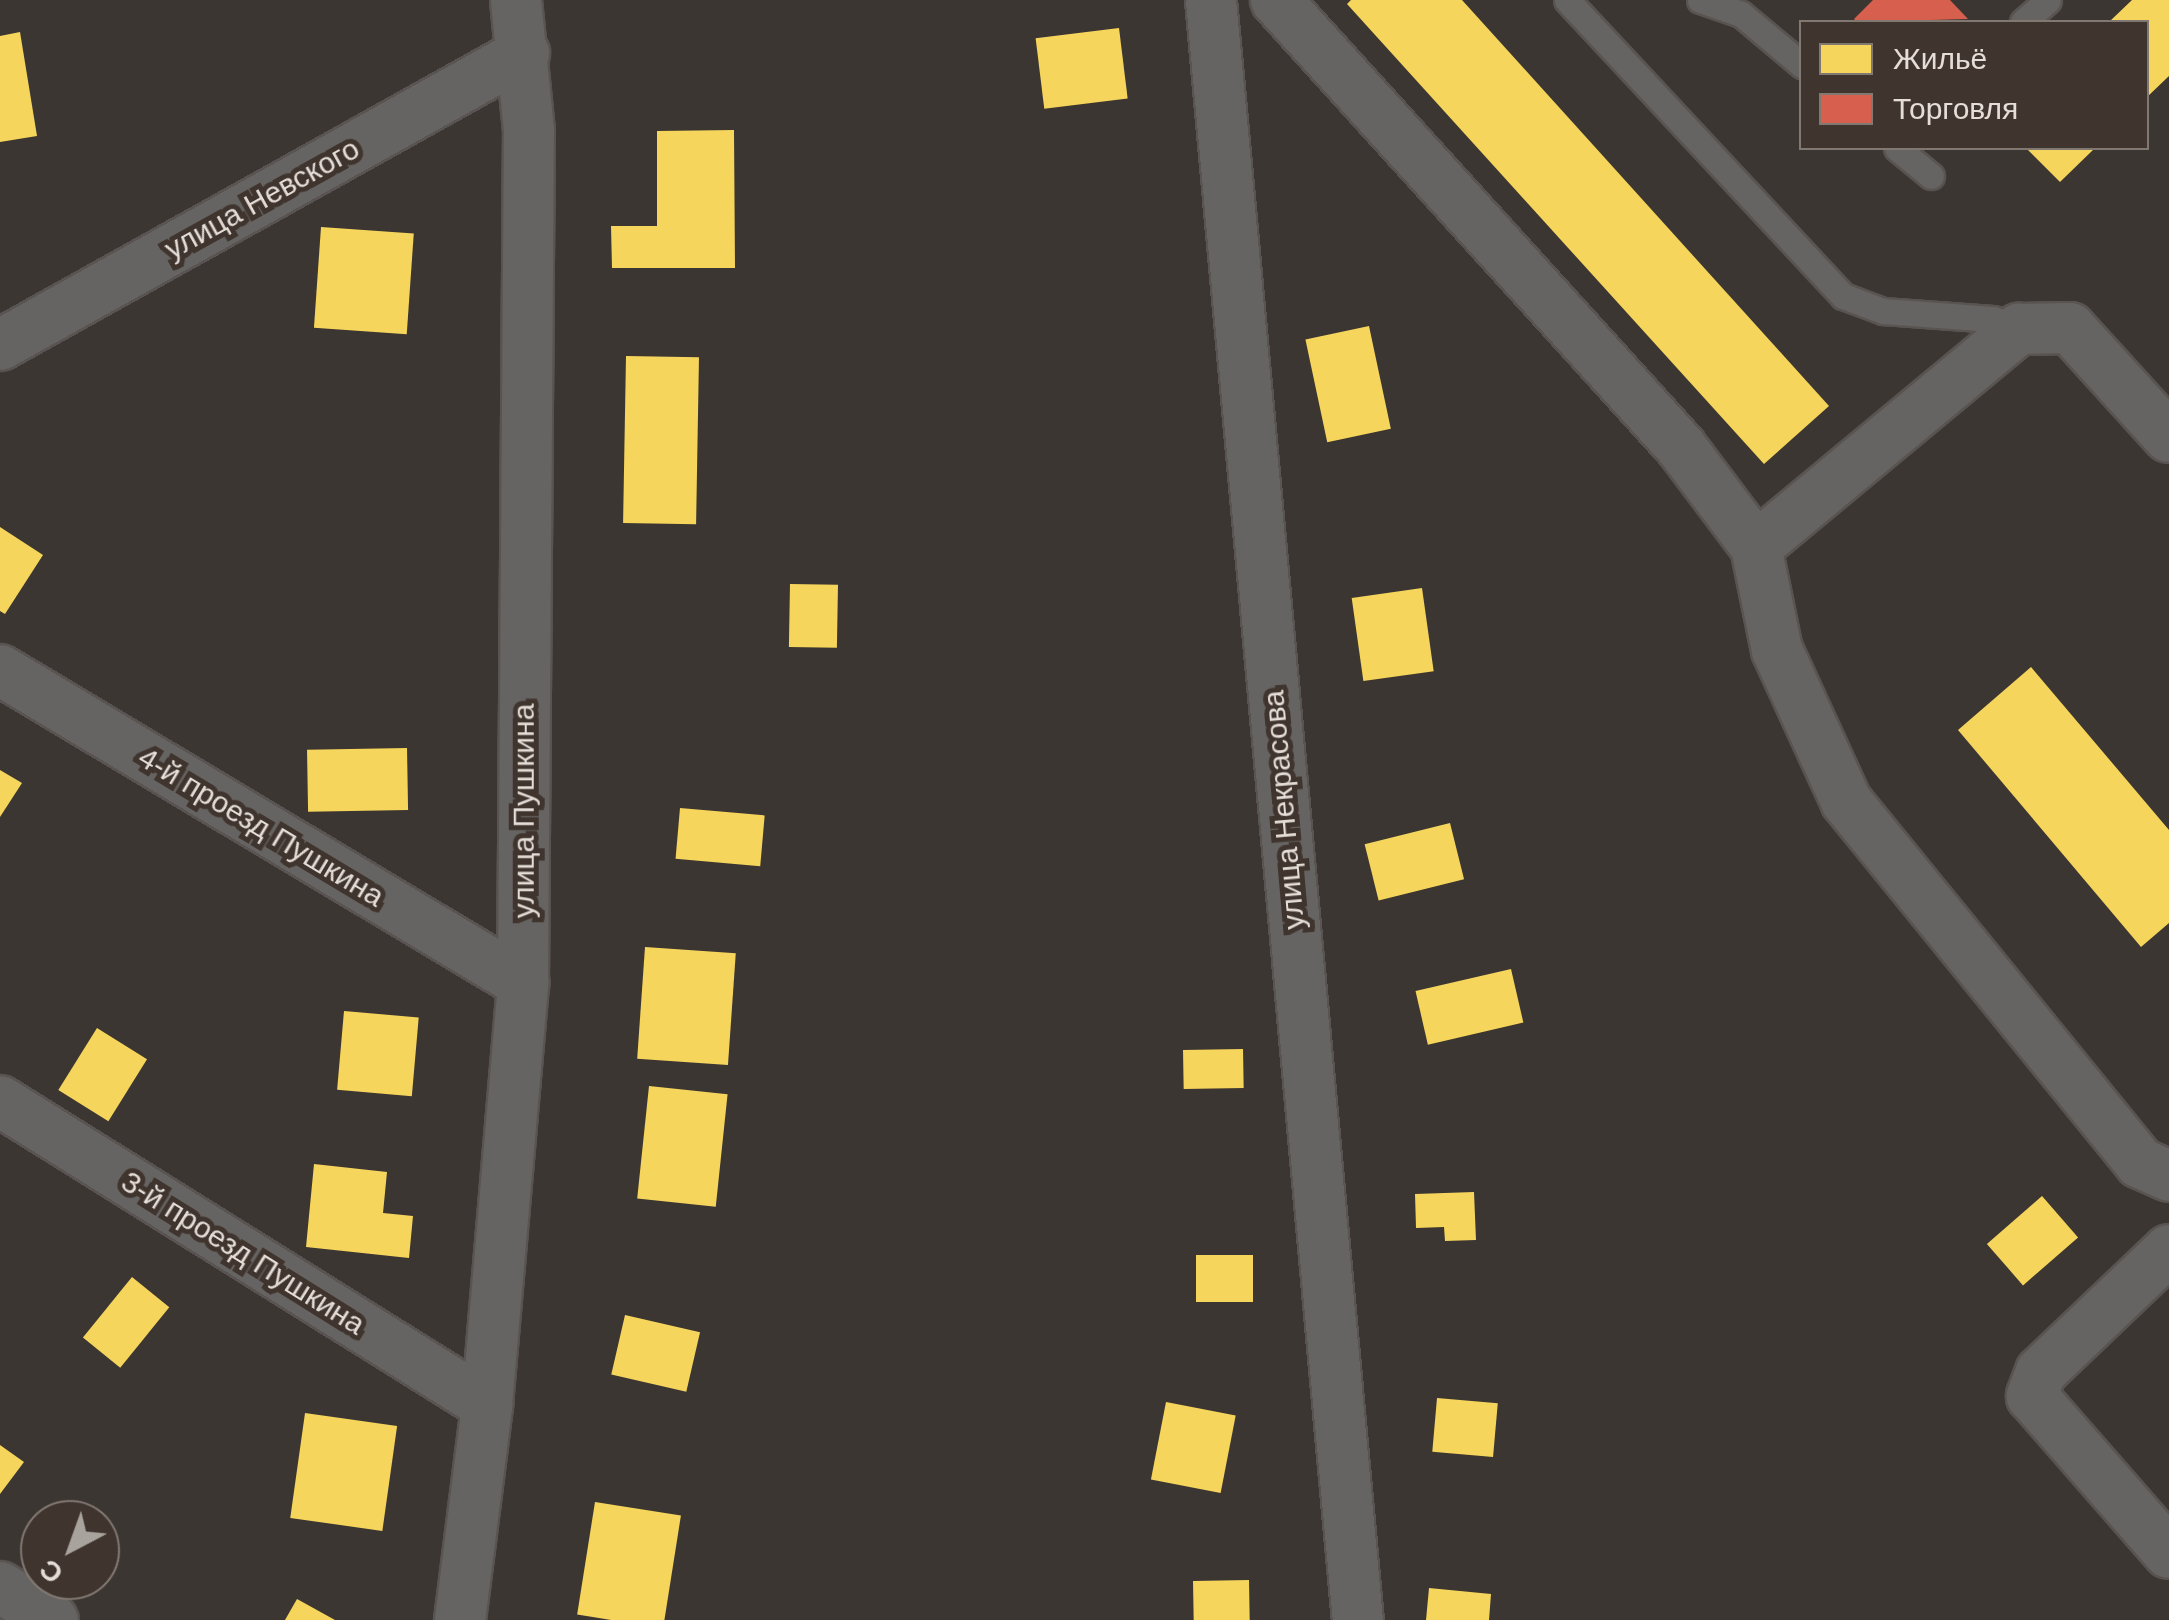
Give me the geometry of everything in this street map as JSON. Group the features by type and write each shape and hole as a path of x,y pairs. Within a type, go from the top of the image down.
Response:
{"street":[{"name":"улица Пушкина","path":"460,1620 487,1405 522,983 529,151 524,54 516,0"},
{"name":"улица Некрасова","path":"1211,0 1358,1620"},
{"path":"1276,0 1682,447 1756,546 1777,650 1846,801 2140,1163 2169,1176"},
{"name":"улица Невского","path":"2,341 524,54"},
{"path":"1756,546 2019,329 2070,328 2169,438"},
{"name":"4-й проезд Пушкина","path":"0,670 522,983"},
{"name":"3-й проезд Пушкина","path":"0,1101 487,1405"},
{"path":"2169,1250 2040,1372 2032,1396 2169,1554"},
{"path":"0,1587 53,1620"}],"lane":[{"path":"1568,0 1843,296 1883,311 1994,319 2019,329"},
{"path":"1700,0 1742,14 1799,63"},
{"path":"2026,20 2048,0"},
{"path":"1899,150 1931,176"}],"building: Жильё":[{"path":"1351,0 1462,0 1829,406 1764,464 1347,4"},
{"path":"2132,0 2169,0 2169,76 2149,95 2149,20 2111,20"},
{"path":"1119,28 1128,98 1044,109 1036,38"},
{"path":"20,32 37,136 0,142 0,36"},
{"path":"734,130 735,268 612,268 611,226 657,226 657,131"},
{"path":"2028,150 2093,150 2060,182"},
{"path":"321,227 414,233 407,334 314,328"},
{"path":"1369,326 1391,429 1327,442 1305,340"},
{"path":"626,356 699,357 696,524 623,523"},
{"path":"0,527 43,555 5,614 0,611"},
{"path":"790,584 838,585 837,648 789,647"},
{"path":"1422,588 1434,671 1363,681 1352,598"},
{"path":"2031,667 2169,830 2169,923 2141,947 1958,730"},
{"path":"407,748 408,810 308,812 307,750"},
{"path":"0,770 22,783 0,817"},
{"path":"680,808 765,815 760,866 676,859"},
{"path":"1450,823 1464,879 1379,901 1365,844"},
{"path":"645,947 736,953 728,1065 637,1059"},
{"path":"1511,969 1523,1023 1428,1045 1416,991"},
{"path":"344,1011 419,1018 412,1096 337,1090"},
{"path":"97,1028 147,1059 108,1121 58,1090"},
{"path":"1243,1049 1244,1088 1184,1089 1183,1050"},
{"path":"649,1086 728,1094 716,1207 637,1198"},
{"path":"314,1164 387,1172 383,1213 413,1216 409,1258 306,1247"},
{"path":"1474,1192 1476,1240 1445,1241 1444,1227 1416,1228 1415,1194"},
{"path":"2042,1196 2078,1238 2023,1285 1987,1244"},
{"path":"1196,1255 1253,1255 1253,1302 1196,1302"},
{"path":"132,1277 169,1307 120,1368 83,1338"},
{"path":"625,1315 700,1332 686,1392 611,1374"},
{"path":"1437,1398 1498,1403 1493,1457 1432,1452"},
{"path":"1166,1402 1236,1416 1221,1493 1151,1480"},
{"path":"305,1413 397,1426 382,1531 290,1518"},
{"path":"0,1445 24,1462 0,1494"},
{"path":"595,1502 681,1516 664,1620 611,1620 577,1615"},
{"path":"1249,1580 1250,1620 1194,1620 1193,1581"},
{"path":"1429,1588 1491,1594 1489,1620 1426,1620"},
{"path":"297,1599 335,1620 285,1620"}],"building: Торговля":[{"path":"1873,0 1950,0 1968,19 1855,20"}]}
